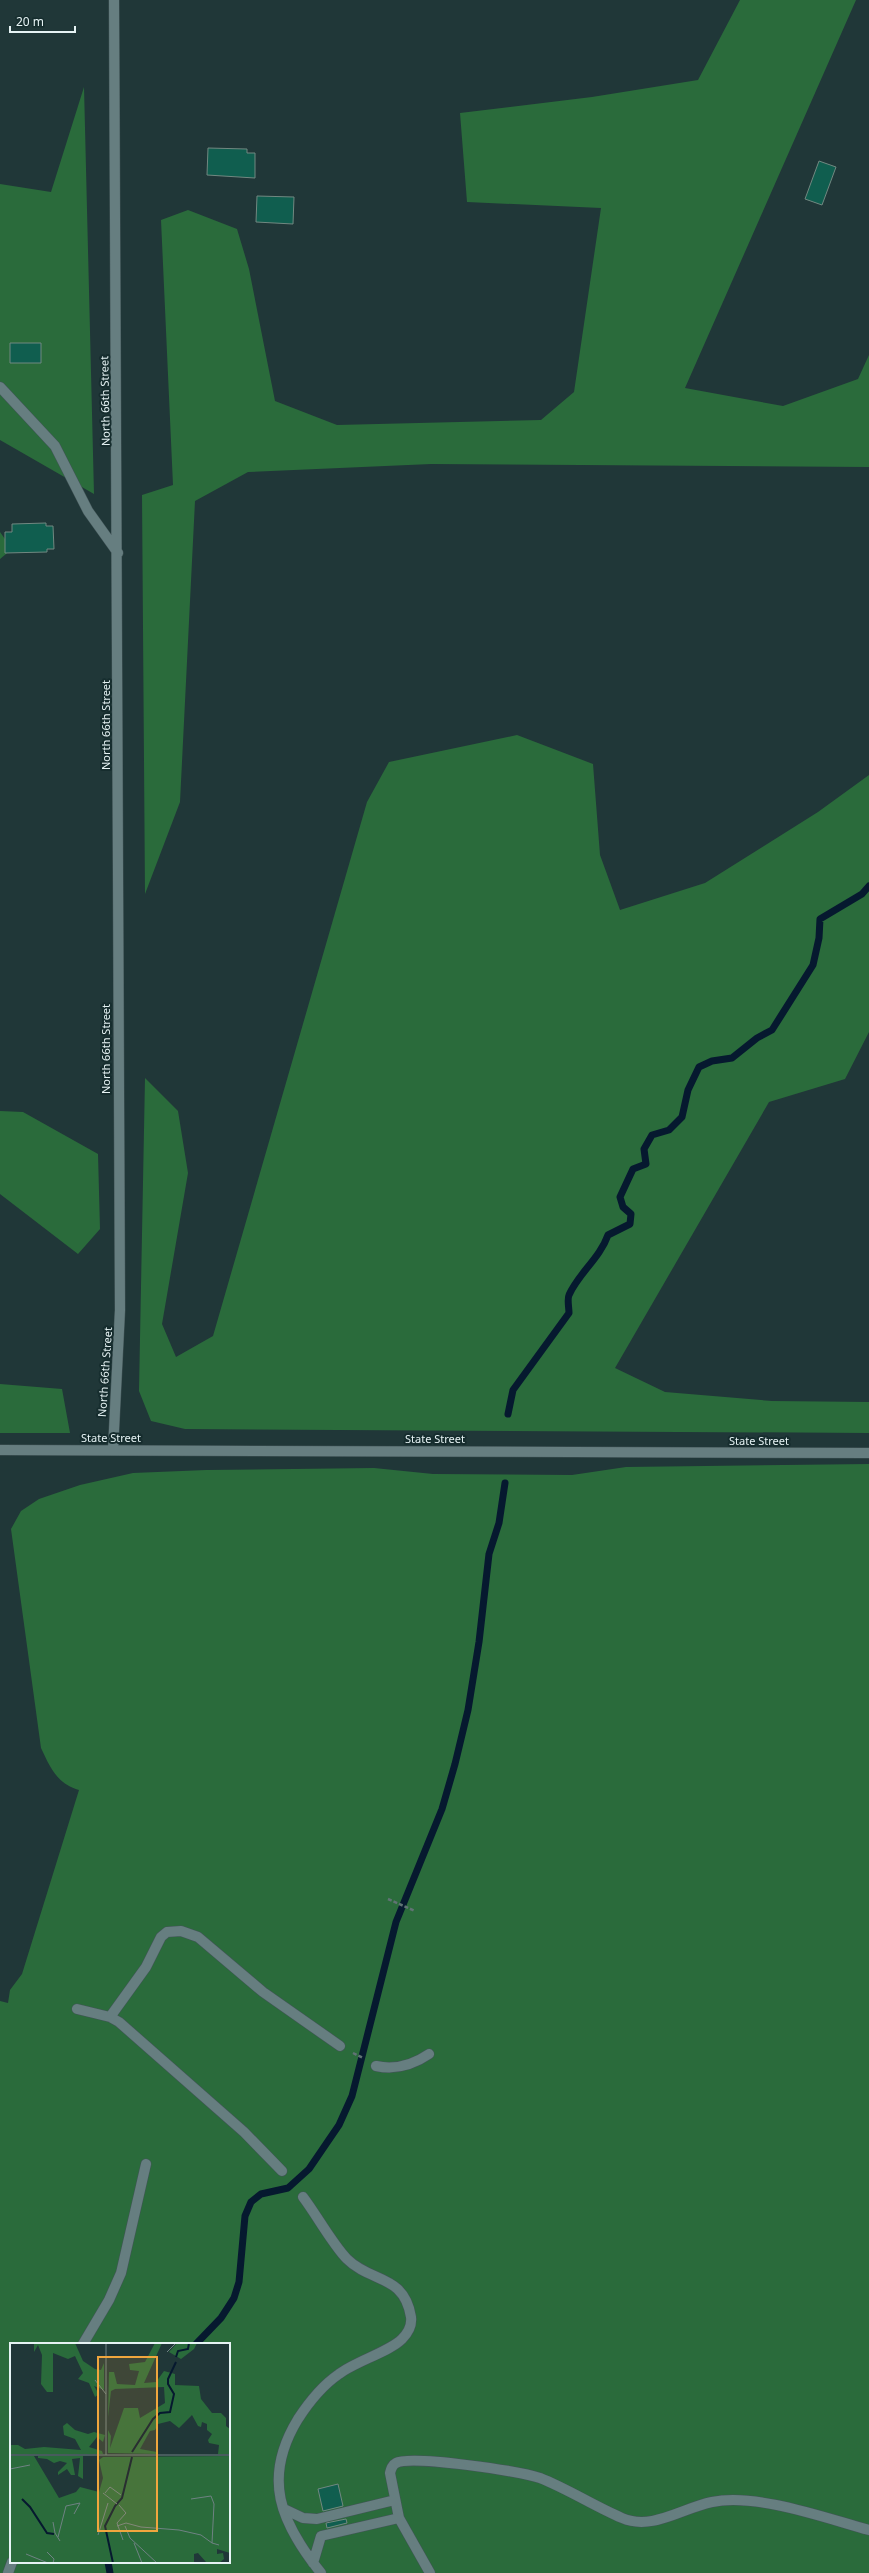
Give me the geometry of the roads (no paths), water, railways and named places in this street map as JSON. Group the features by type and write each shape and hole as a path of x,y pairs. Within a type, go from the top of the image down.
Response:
{"street":[{"name":"North 66th Street","path":"113,1450 120,1310 118,553 114,0"},
{"path":"0,387 55,446 88,511 118,553"},
{"name":"State Street","path":"0,1450 869,1453"},
{"path":"110,2017 146,1967 161,1937 167,1932 180,1931 198,1937 263,1992 340,2046"},
{"path":"77,2009 110,2017 119,2022 244,2132 282,2171"},
{"path":"376,2066 401,2067 420,2061 430,2054"},
{"path":"83,2343 109,2300 121,2274 146,2164"},
{"path":"303,2197 347,2258 397,2286 408,2307 411,2323 401,2340 338,2374 303,2411 285,2443 279,2464 284,2509 296,2540 321,2573"},
{"path":"430,2573 399,2518 391,2484 392,2466 396,2463 414,2461 522,2472 541,2478 632,2521 652,2521 713,2502 741,2501 785,2507 869,2530"},
{"path":"284,2509 303,2518 317,2519 395,2500"},
{"path":"313,2563 321,2536 399,2518"},
{"path":"8,2573 12,2563"}],"waterway":[{"path":"508,1414 513,1390 569,1313 568,1297 573,1287 595,1259 608,1235 630,1224 631,1214 623,1207 620,1197 633,1169 646,1164 644,1149 652,1135 669,1130 682,1117 688,1090 699,1067 712,1061 732,1058 757,1038 772,1030 813,965 819,938 820,919 862,894 869,886"},
{"path":"197,2343 221,2318 234,2298 239,2282 245,2216 251,2202 261,2194 288,2188 309,2169 339,2125 352,2096 396,1922 442,1809 455,1764 468,1710 479,1642 489,1554 499,1523 505,1483"},
{"path":"108,2563 110,2573"}]}
